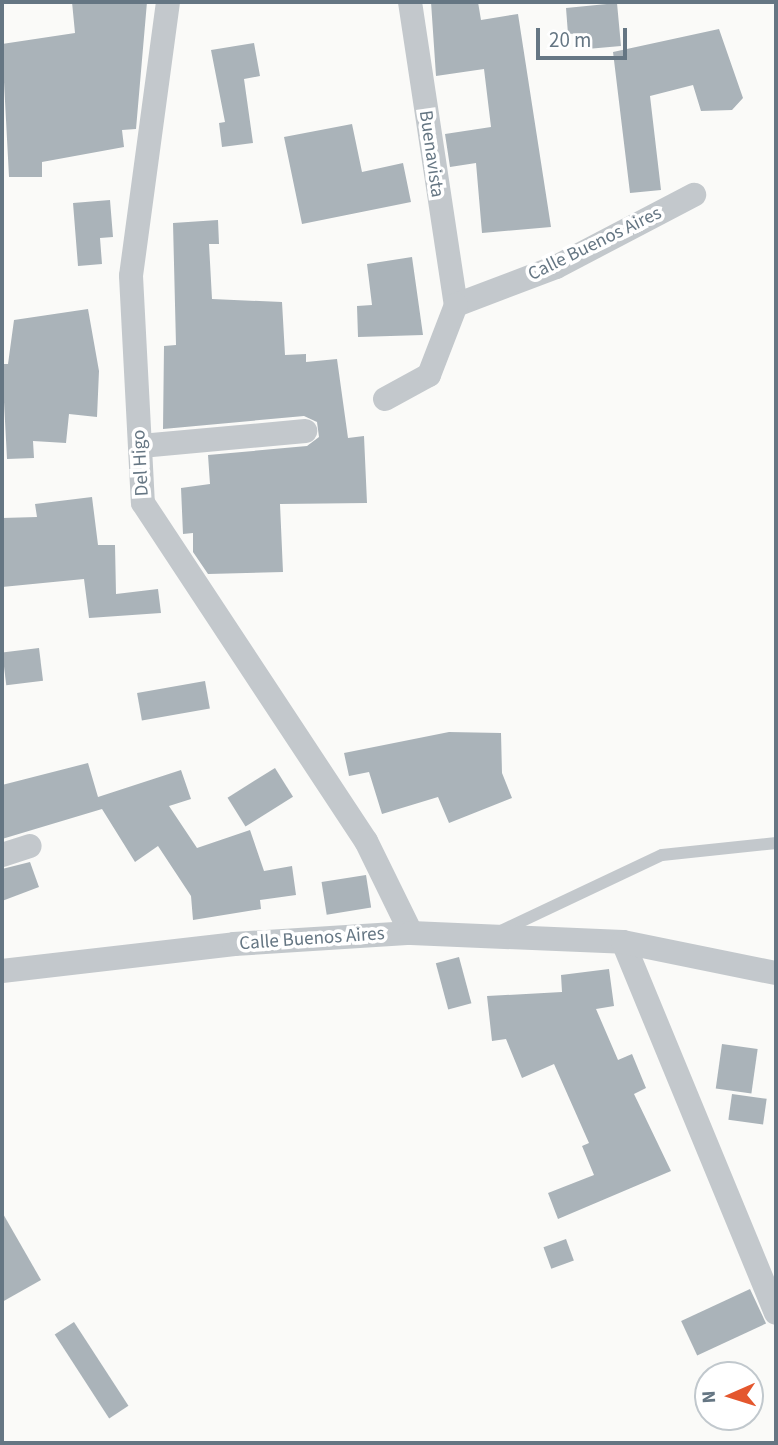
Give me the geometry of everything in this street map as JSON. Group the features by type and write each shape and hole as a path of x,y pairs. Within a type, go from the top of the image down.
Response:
{"street":[{"name":"Del Higo","path":"168,2 131,276 142,503 366,841 411,933"},
{"name":"Buenavista","path":"410,2 456,305"},
{"name":"Calle Buenos Aires","path":"456,305 556,267 694,195"},
{"path":"385,399 429,375 456,305"},
{"path":"141,446 305,431"},
{"path":"2,855 30,846"},
{"name":"Calle Buenos Aires","path":"2,971 234,944 411,933 623,942 776,973"},
{"path":"623,942 776,1313"}],"lane":[{"path":"491,936 662,855 776,843"}],"building":[{"path":"72,2 147,2 136,129 122,130 124,147 42,162 42,177 9,177 2,44 75,33"},
{"path":"431,2 478,2 481,20 518,14 551,227 482,233 476,163 450,167 445,134 491,127 484,69 436,76"},
{"path":"617,3 621,46 587,49 587,33 568,34 566,8"},
{"path":"719,29 743,98 732,110 701,111 693,85 650,96 661,190 630,193 613,52"},
{"path":"254,43 260,76 244,79 253,143 222,147 219,123 225,122 211,50"},
{"path":"352,124 362,172 403,163 411,202 302,224 284,137"},
{"path":"110,200 113,237 100,238 102,264 78,266 73,203"},
{"path":"218,220 219,244 209,244 212,299 282,302 285,355 306,354 306,362 337,359 348,438 364,436 367,503 280,504 283,572 208,574 193,552 193,533 183,534 181,488 210,484 208,455 307,446 319,437 317,422 304,416 163,429 164,346 176,345 173,223"},
{"path":"412,257 423,335 358,337 357,306 372,305 367,264"},
{"path":"88,309 99,371 97,417 69,414 66,443 33,441 34,458 7,459 2,364 8,364 14,320"},
{"path":"92,497 98,545 115,545 116,594 158,589 161,613 89,618 84,579 2,587 2,518 37,517 35,504"},
{"path":"39,648 43,681 6,685 2,653"},
{"path":"205,681 210,709 142,721 137,693"},
{"path":"449,732 501,733 502,773 512,798 449,823 438,797 382,814 369,772 349,776 344,753"},
{"path":"88,763 98,797 181,770 191,799 169,806 197,848 250,830 264,871 292,866 296,895 260,900 261,909 193,920 191,896 158,846 135,862 102,809 2,839 2,785"},
{"path":"275,768 293,797 246,827 228,798"},
{"path":"30,862 39,887 2,901 2,869"},
{"path":"366,875 371,908 327,915 322,882"},
{"path":"459,957 471,1003 448,1010 436,963"},
{"path":"609,969 614,1006 596,1009 618,1060 632,1054 646,1088 634,1094 671,1171 558,1219 548,1193 594,1175 582,1146 589,1143 554,1064 522,1078 506,1039 492,1041 487,996 562,992 561,975"},
{"path":"722,1044 758,1049 751,1094 716,1089"},
{"path":"732,1094 767,1099 763,1125 728,1120"},
{"path":"2,1212 41,1280 2,1302"},
{"path":"566,1239 574,1261 551,1269 543,1247"},
{"path":"750,1289 766,1323 697,1356 681,1321"},
{"path":"74,1322 128,1406 109,1418 55,1335"}]}
